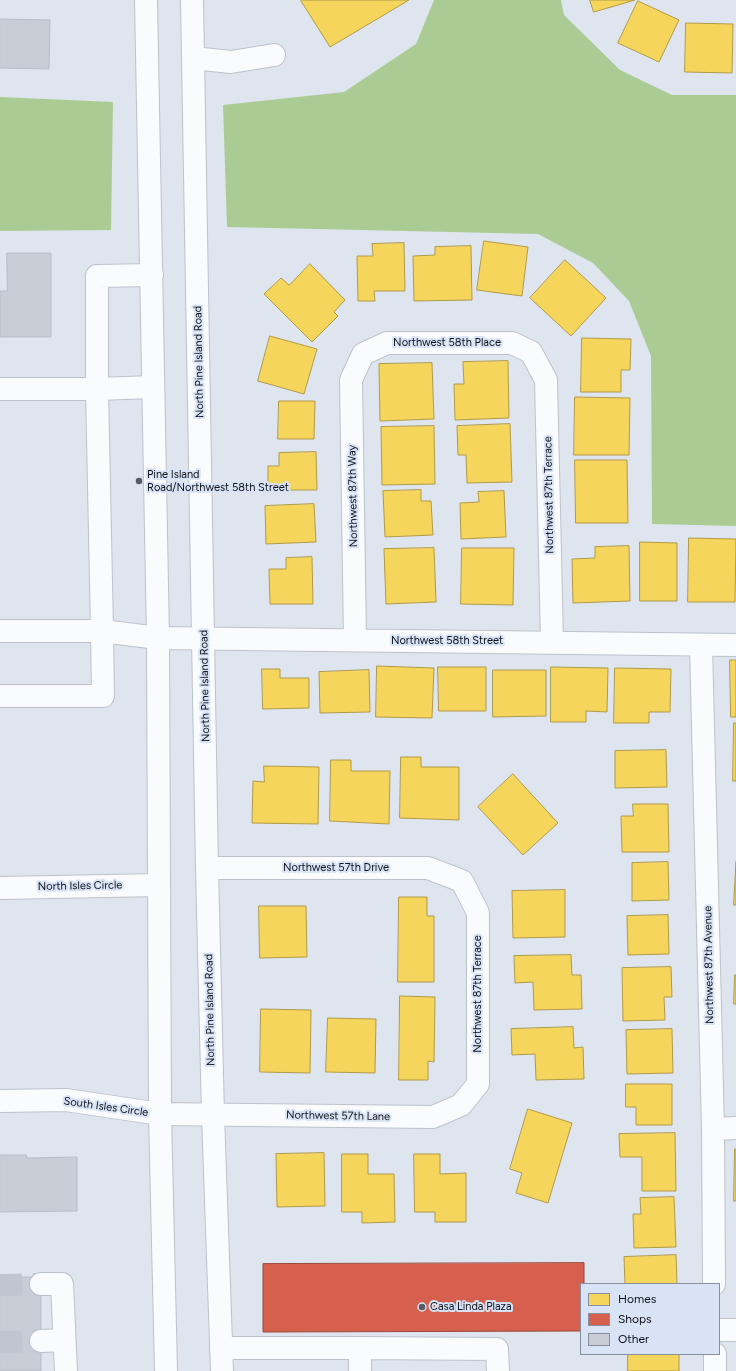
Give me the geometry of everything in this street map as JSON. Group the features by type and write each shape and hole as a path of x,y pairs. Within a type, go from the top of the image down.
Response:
{"street":[{"path":"146,0 158,638 160,1114 166,1371"},
{"name":"North Pine Island Road","path":"192,0 207,868 213,1115 222,1371"},
{"path":"193,58 231,62 274,55"},
{"path":"0,696 103,696 97,389 97,276 152,275"},
{"name":"Northwest 58th Place","path":"363,354 387,343 512,343 531,352"},
{"name":"Northwest 87th Terrace","path":"531,352 546,380 552,642"},
{"name":"Northwest 87th Way","path":"355,640 352,380 363,354"},
{"path":"0,389 97,389 153,387"},
{"name":"Northwest 58th Street","path":"0,631 102,631 158,638 552,642 701,646 736,645"},
{"name":"Northwest 87th Avenue","path":"701,646 713,1128 714,1283"},
{"name":"Northwest 57th Drive","path":"207,868 428,868 462,881"},
{"name":"Northwest 87th Terrace","path":"461,1105 478,1084 478,913 462,881"},
{"name":"North Isles Circle","path":"0,888 160,885"},
{"name":"South Isles Circle","path":"0,1101 66,1100 160,1114 213,1115"},
{"name":"Northwest 57th Lane","path":"213,1115 432,1117 461,1105"},
{"path":"713,1128 736,1128"},
{"path":"41,1284 62,1284 66,1371"},
{"path":"720,1330 736,1330"},
{"path":"41,1341 64,1340"},
{"path":"222,1348 497,1349 498,1371"},
{"path":"360,1348 360,1371"},
{"path":"715,1355 715,1371"}],"shaded area":[{"path":"434,0 561,0 564,15 620,70 672,95 736,95 736,526 652,524 651,356 629,301 593,263 538,234 227,227 223,105 344,92 416,44"},
{"path":"0,97 113,102 111,230 0,231"}],"building: Homes":[{"path":"409,0 330,47 301,1"},
{"path":"590,0 635,0 594,12"},
{"path":"638,1 679,20 659,62 618,43"},
{"path":"686,23 733,24 732,73 685,72"},
{"path":"484,241 528,247 522,296 477,290"},
{"path":"404,243 405,291 374,291 375,301 358,301 357,256 373,256 372,244"},
{"path":"471,246 472,300 414,301 413,256 435,255 435,247"},
{"path":"565,260 606,298 571,336 530,298"},
{"path":"310,264 345,300 334,312 338,316 312,342 264,294 281,278 289,285"},
{"path":"270,336 317,349 304,394 258,381"},
{"path":"582,338 631,339 630,370 621,370 621,392 581,392"},
{"path":"508,361 509,418 455,420 454,384 464,384 463,362"},
{"path":"432,363 434,419 380,421 379,364"},
{"path":"575,397 630,398 629,455 574,455"},
{"path":"279,401 315,401 314,439 278,439"},
{"path":"510,424 512,482 467,483 466,455 458,455 457,426"},
{"path":"434,426 435,484 382,485 381,427"},
{"path":"316,452 317,490 268,490 268,466 279,466 279,453"},
{"path":"575,460 627,460 628,523 576,523"},
{"path":"421,490 421,501 431,501 433,535 385,537 383,491"},
{"path":"504,491 506,537 461,539 460,503 479,502 478,492"},
{"path":"314,504 316,542 266,544 265,506"},
{"path":"689,538 736,539 735,602 688,602"},
{"path":"640,542 677,543 677,601 640,601"},
{"path":"629,546 630,601 573,603 572,559 595,558 595,547"},
{"path":"434,548 436,602 386,604 384,549"},
{"path":"462,548 514,548 513,605 461,604"},
{"path":"312,557 313,604 270,604 269,569 286,569 286,558"},
{"path":"730,660 736,660 736,717 731,717"},
{"path":"377,666 434,668 432,718 376,717"},
{"path":"438,667 486,667 486,711 439,711"},
{"path":"551,667 608,668 607,712 586,711 586,722 551,722"},
{"path":"615,668 671,669 670,712 649,712 649,723 614,723"},
{"path":"262,669 280,669 280,678 309,678 309,708 263,709"},
{"path":"369,670 370,712 320,713 319,672"},
{"path":"493,670 546,670 546,716 493,717"},
{"path":"734,723 736,723 736,781 733,781"},
{"path":"666,750 667,787 615,788 615,751"},
{"path":"401,757 421,757 421,767 459,767 459,820 400,818"},
{"path":"331,760 351,760 351,771 390,771 389,824 330,821"},
{"path":"264,766 319,767 318,824 252,823 253,781 264,782"},
{"path":"513,774 558,823 523,855 478,807"},
{"path":"633,804 668,804 669,852 622,852 621,816 633,816"},
{"path":"668,862 669,900 632,901 632,863"},
{"path":"736,862 736,905 734,905"},
{"path":"565,890 565,937 513,938 512,891"},
{"path":"399,897 427,897 427,916 434,916 434,982 398,982"},
{"path":"259,906 306,906 307,957 260,958"},
{"path":"668,915 669,954 628,955 627,916"},
{"path":"571,955 572,975 581,975 582,1009 534,1010 533,982 515,983 514,956"},
{"path":"671,967 672,997 664,997 665,1020 623,1021 622,968"},
{"path":"735,975 736,1004 734,1004"},
{"path":"400,996 435,997 434,1062 428,1061 428,1080 399,1080"},
{"path":"261,1009 311,1010 310,1073 260,1072"},
{"path":"328,1018 376,1019 375,1073 326,1072"},
{"path":"573,1027 574,1048 583,1047 584,1079 536,1080 535,1054 512,1055 511,1029"},
{"path":"672,1029 673,1073 627,1074 626,1030"},
{"path":"626,1084 672,1084 672,1125 636,1125 636,1107 626,1107"},
{"path":"528,1109 572,1123 548,1203 516,1193 522,1173 510,1169"},
{"path":"675,1133 676,1191 642,1191 642,1157 620,1157 619,1134"},
{"path":"735,1149 736,1201 734,1201"},
{"path":"324,1153 325,1206 277,1207 276,1154"},
{"path":"342,1154 368,1154 368,1174 394,1174 395,1222 362,1223 362,1212 342,1212"},
{"path":"414,1154 440,1154 440,1174 466,1173 466,1222 435,1222 435,1212 415,1212"},
{"path":"674,1197 676,1247 634,1248 633,1214 641,1214 640,1198"},
{"path":"676,1255 677,1283 625,1283 624,1257"},
{"path":"628,1355 679,1355 679,1371 628,1371"}],"building: Shops":[{"name":"Casa Linda Plaza","path":"584,1263 584,1283 580,1283 580,1331 263,1332 263,1264"}],"building: Other":[{"path":"0,19 50,20 49,69 0,68"},
{"path":"7,253 51,253 51,337 0,337 0,291 7,291"},
{"path":"0,1155 26,1155 27,1158 77,1157 77,1211 0,1212"},
{"path":"0,1277 41,1277 41,1371 0,1371"}],"tunnel":[{"path":"0,1285 41,1284"},
{"path":"0,1342 41,1341"}],"place":[{"name":"Pine Island Road/Northwest 58th Street","path":"139,481"},
{"name":"Casa Linda Plaza","path":"422,1307"}]}
